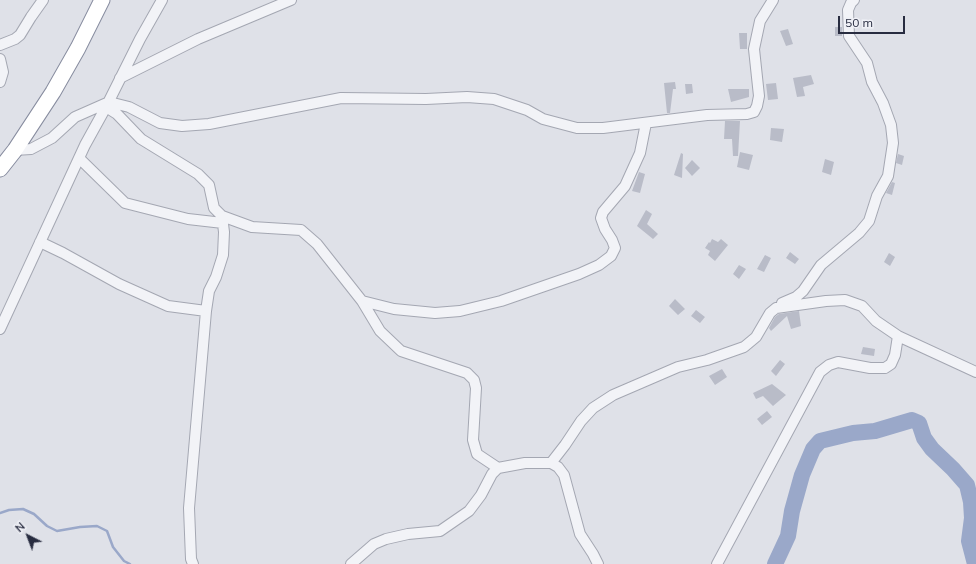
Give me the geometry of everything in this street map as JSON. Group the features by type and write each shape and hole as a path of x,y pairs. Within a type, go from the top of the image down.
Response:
{"highway":[{"path":"0,168 15,150 53,92 78,48 102,0"}],"street":[{"path":"0,45 15,39 20,35 43,0"},
{"path":"0,329 79,158 140,39 162,0"},
{"path":"120,78 198,39 291,0"},
{"path":"15,150 30,149 52,138 75,117 108,104 129,107 160,123 182,126 209,124 341,98 426,100 467,97 494,99 526,110 543,119 577,128 603,128 707,115 747,114 754,112 760,96 754,49 760,21 773,0"},
{"path":"551,463 581,421 593,408 613,395 678,367 707,360 744,347 756,337 770,313 785,301 796,297 803,291 821,265 859,233 869,221 877,196 888,176 893,143 891,125 883,103 872,82 867,63 849,36 848,10 854,0"},
{"path":"0,59 3,72 0,82"},
{"path":"108,104 141,139 198,174 209,185 214,208 222,219 224,232 223,255 216,277 209,291 206,311 189,508 192,564"},
{"path":"362,301 414,311 435,313 460,311 501,301 579,274 599,265 611,256 615,248 601,218 603,212 625,186 640,153 646,123"},
{"path":"79,158 125,203 188,219 222,219 252,227 301,230 317,244 362,301 380,331 401,351 467,373 474,380 476,388 473,440 477,454 498,468"},
{"path":"40,242 119,284 168,306 206,311"},
{"path":"776,308 845,300 862,306 876,321 898,336 976,372"},
{"path":"717,564 820,372 829,364 838,362 870,368 885,368 892,364 898,336"},
{"path":"351,564 374,544 386,539 408,534 440,531 469,511 481,495 492,474 498,468 525,463 551,463 558,467 564,475 580,534 598,564"}],"building":[{"path":"835,27 842,27 842,36 835,36"},
{"path":"788,29 793,44 786,46 780,31"},
{"path":"739,33 747,33 747,49 740,49"},
{"path":"811,75 814,84 803,87 805,96 797,97 793,78"},
{"path":"675,82 676,89 673,89 670,113 667,113 664,83"},
{"path":"776,83 778,99 768,100 766,84"},
{"path":"685,84 692,84 693,93 686,94"},
{"path":"728,89 749,89 749,97 731,102"},
{"path":"725,121 740,121 738,156 733,156 732,139 724,139"},
{"path":"771,128 784,129 782,142 770,140"},
{"path":"740,152 753,155 749,170 737,167"},
{"path":"681,153 683,154 682,178 674,175"},
{"path":"898,154 904,156 902,165 896,163"},
{"path":"825,159 834,162 831,175 822,172"},
{"path":"692,160 700,168 692,176 685,168"},
{"path":"639,172 645,174 640,193 632,191"},
{"path":"892,182 895,183 892,195 886,193"},
{"path":"646,210 652,214 647,224 658,234 653,239 637,226"},
{"path":"712,239 718,242 721,239 728,245 715,261 708,255 710,251 705,248"},
{"path":"790,252 799,259 795,264 786,258"},
{"path":"889,253 895,257 890,266 884,262"},
{"path":"765,255 771,258 764,272 757,269"},
{"path":"739,265 746,269 739,279 733,274"},
{"path":"675,299 685,309 678,315 669,306"},
{"path":"696,310 705,317 700,323 691,316"},
{"path":"799,311 801,326 791,329 787,316 771,331 769,328 775,317 779,314"},
{"path":"863,347 875,349 874,356 861,354"},
{"path":"780,360 785,364 776,376 771,371"},
{"path":"722,369 727,377 715,385 709,376"},
{"path":"772,384 786,395 773,406 763,396 756,399 753,393"},
{"path":"767,411 772,417 762,425 757,419"}],"waterway":[{"path":"775,564 788,536 792,511 802,475 813,449 820,441 853,433 875,431 912,420 919,423 924,438 932,449 967,485 971,502 972,518 969,541 975,564"},
{"path":"0,513 9,510 23,509 34,514 47,526 57,531 97,526 107,531 113,547 124,561 130,564"}]}
